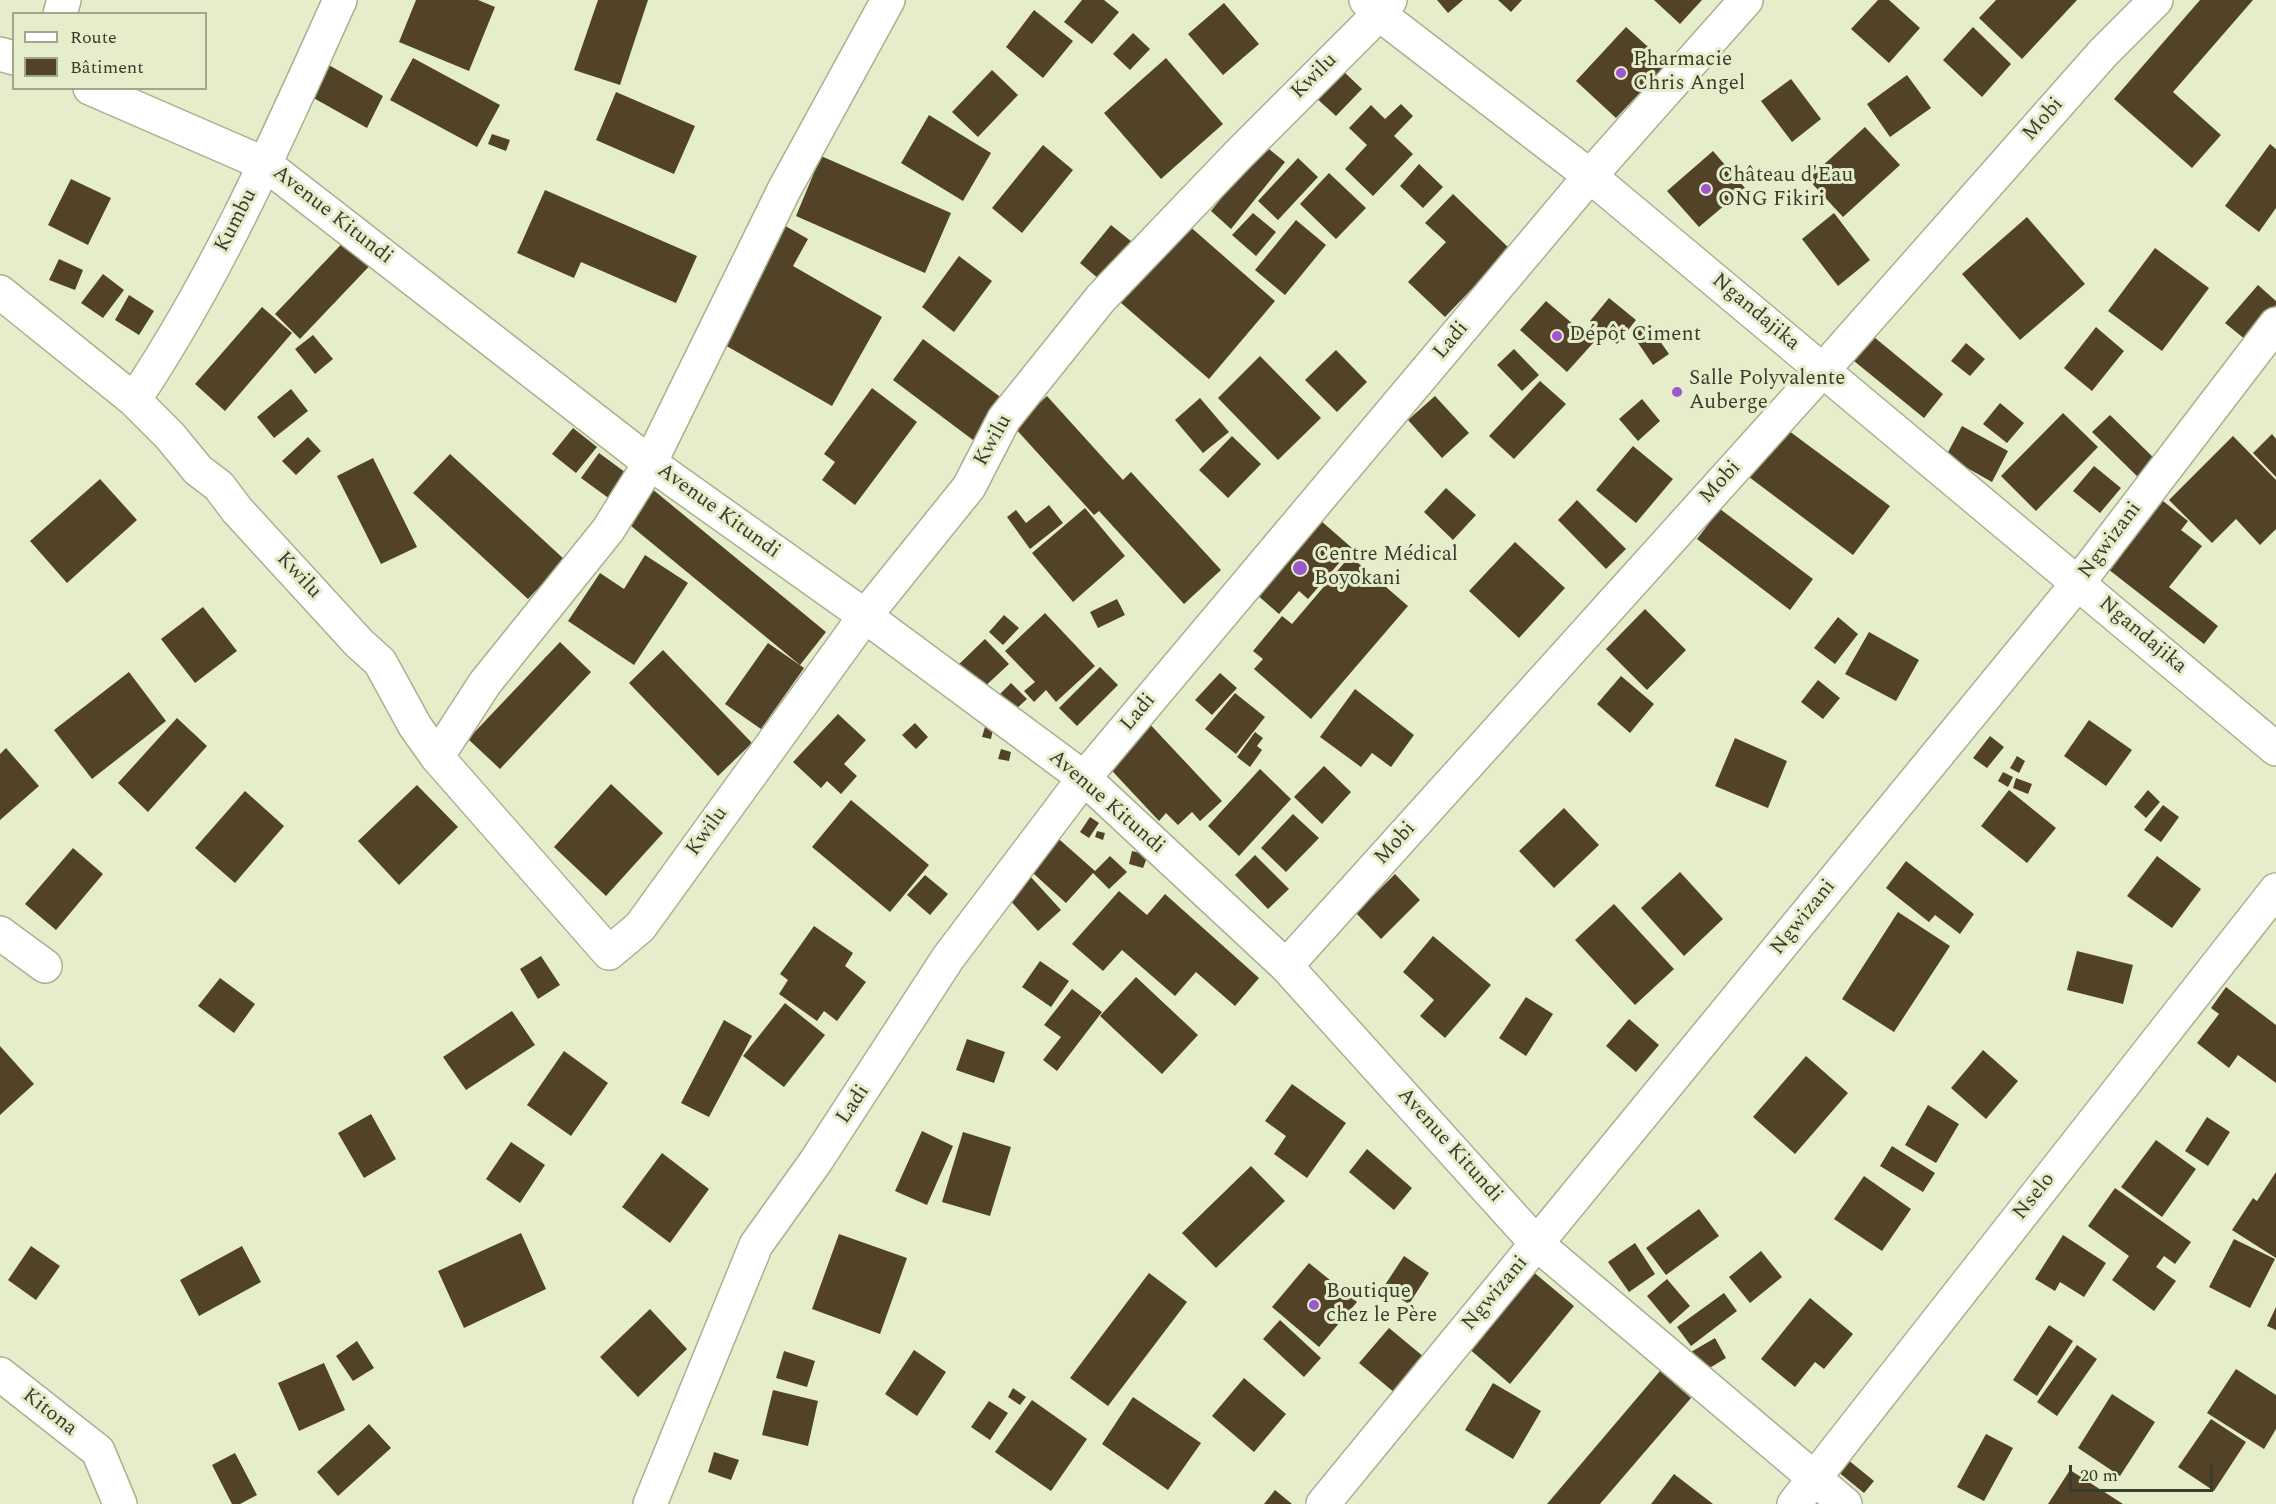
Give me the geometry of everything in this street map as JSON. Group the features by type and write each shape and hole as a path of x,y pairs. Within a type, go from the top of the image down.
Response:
{"street":[{"name":"Kumbu","path":"134,400 151,375 229,239 340,0"},
{"path":"437,757 485,682 608,530 650,463 784,190 888,0"},
{"name":"Ladi","path":"650,1504 756,1245 816,1161 948,958 1084,777 1590,176 1746,0"},
{"name":"Mobi","path":"1286,966 1823,370 2103,53 2156,0"},
{"name":"Ngandajika","path":"1378,5 1590,176 2276,749"},
{"name":"Kwilu","path":"0,292 134,400 170,436 198,470 219,486 237,510 359,643 380,662 415,726 437,757 609,954 640,927 865,616 969,487 1004,419 1101,298 1378,5"},
{"name":"Avenue Kitundi","path":"95,90 265,164 650,463 865,616 1084,777 1286,966 1537,1244 1845,1504"},
{"name":"Ngwizani","path":"1323,1504 2078,583 2276,324"},
{"name":"Nselo","path":"1794,1504 2276,890"},
{"path":"0,933 45,966"},
{"name":"Kitona","path":"0,1374 98,1451 120,1504"}],"building":[{"path":"416,0 478,0 495,7 469,71 399,42"},
{"path":"598,0 648,0 620,85 574,70"},
{"path":"1082,0 1104,0 1119,12 1092,44 1064,22"},
{"path":"1437,0 1463,0 1448,13"},
{"path":"1498,0 1522,0 1511,12"},
{"path":"1654,0 1702,0 1680,24"},
{"path":"1878,0 1889,0 1920,28 1889,63 1851,29"},
{"path":"1996,0 2077,0 2022,59 1979,18"},
{"path":"2200,0 2253,0 2173,92 2221,135 2192,168 2114,99"},
{"path":"1224,3 1259,44 1223,75 1188,34"},
{"path":"1034,10 1073,41 1043,78 1006,47"},
{"name":"Pharmacie Chris Angel","path":"1626,27 1667,64 1616,118 1576,81"},
{"path":"1973,27 2011,64 1982,97 1943,60"},
{"path":"1133,33 1150,49 1130,70 1113,54"},
{"path":"413,58 500,105 477,147 390,100"},
{"path":"1166,58 1223,124 1161,179 1104,113"},
{"path":"327,64 383,96 367,128 310,96"},
{"path":"1340,68 1362,89 1336,116 1314,96"},
{"path":"992,70 1018,95 978,137 952,112"},
{"path":"1907,75 1931,108 1890,137 1867,104"},
{"path":"1791,79 1821,119 1792,142 1761,101"},
{"path":"616,92 695,126 674,174 596,140"},
{"path":"1401,104 1413,116 1394,136 1413,154 1373,196 1345,169 1367,145 1349,128 1371,105 1385,119"},
{"path":"929,115 991,153 963,201 901,163"},
{"path":"1865,127 1900,165 1843,217 1808,179"},
{"path":"492,134 510,140 506,151 488,144"},
{"path":"2270,144 2276,149 2276,208 2259,232 2225,206"},
{"path":"1043,145 1073,170 1022,233 992,208"},
{"path":"1264,145 1285,162 1231,229 1211,211"},
{"name":"Château d'Eau ONG Fikiri","path":"1713,151 1745,188 1699,227 1667,191"},
{"path":"821,156 951,213 925,273 796,216"},
{"path":"1298,158 1318,177 1278,220 1258,201"},
{"path":"1419,164 1443,187 1423,208 1400,186"},
{"path":"1329,173 1366,208 1336,239 1300,204"},
{"path":"71,179 111,198 88,245 48,225"},
{"path":"545,190 697,256 676,303 581,262 574,278 517,253"},
{"path":"1453,194 1510,249 1445,317 1408,282 1446,242 1425,223"},
{"path":"1253,213 1276,232 1256,256 1232,235"},
{"path":"1834,213 1870,260 1838,286 1802,239"},
{"path":"2027,217 2085,284 2020,340 1962,274"},
{"path":"1296,220 1326,245 1285,295 1255,270"},
{"path":"782,224 808,239 793,266 882,317 832,406 716,340"},
{"path":"1187,224 1275,301 1209,379 1120,302"},
{"path":"1111,225 1137,246 1106,285 1080,263"},
{"path":"353,232 378,257 300,339 275,314"},
{"path":"2155,248 2209,288 2162,351 2108,311"},
{"path":"959,256 992,281 954,332 922,307"},
{"path":"59,259 83,270 75,290 49,280"},
{"path":"103,274 124,290 103,318 81,303"},
{"path":"2258,285 2276,301 2276,305 2246,340 2225,323"},
{"path":"129,295 154,311 139,335 115,320"},
{"path":"1609,298 1636,320 1617,344 1590,321"},
{"name":"Dépôt Ciment","path":"1546,301 1594,342 1567,372 1520,330"},
{"path":"262,307 292,333 225,411 195,384"},
{"path":"1648,324 1669,354 1653,365 1632,334"},
{"path":"2096,327 2124,351 2092,391 2064,368"},
{"path":"313,335 333,359 315,374 295,349"},
{"path":"1874,337 1943,394 1924,418 1854,361"},
{"path":"923,339 1003,399 973,440 893,380"},
{"path":"1966,343 1985,359 1970,376 1951,361"},
{"path":"1514,349 1539,375 1522,391 1497,365"},
{"path":"1336,350 1367,382 1337,412 1305,380"},
{"path":"1260,356 1321,418 1278,460 1218,398"},
{"path":"1540,381 1566,404 1514,459 1489,436"},
{"path":"872,388 917,422 855,505 822,480 835,462 824,454"},
{"path":"291,389 308,411 274,438 257,417"},
{"path":"1047,396 1123,480 1131,472 1221,570 1184,604 1099,511 1094,515 1014,427"},
{"path":"1435,396 1469,433 1442,458 1408,420"},
{"path":"1200,398 1229,432 1203,453 1175,420"},
{"path":"1642,399 1660,421 1638,441 1619,419"},
{"path":"2000,403 2024,423 2007,443 1983,424"},
{"path":"2063,413 2098,447 2036,511 2001,476"},
{"path":"2110,415 2160,464 2143,482 2092,432"},
{"path":"1777,422 1890,506 1853,555 1741,471"},
{"path":"1962,426 2008,451 1992,482 1946,456"},
{"path":"573,428 597,447 576,473 552,454"},
{"path":"2272,434 2276,439 2276,477 2253,453"},
{"path":"1232,436 1261,464 1228,498 1199,470"},
{"path":"2233,436 2276,480 2276,529 2260,545 2236,519 2212,543 2169,500"},
{"path":"308,437 321,451 296,475 282,461"},
{"path":"1633,446 1673,479 1636,523 1596,490"},
{"path":"599,453 633,478 614,502 581,478"},
{"path":"450,454 565,560 528,599 413,493"},
{"path":"373,458 417,547 381,564 337,476"},
{"path":"2094,466 2121,488 2100,513 2073,491"},
{"path":"100,479 137,520 67,583 30,541"},
{"path":"651,488 826,632 800,665 625,521"},
{"path":"1446,488 1476,515 1453,540 1424,512"},
{"path":"1577,500 1626,549 1606,569 1558,520"},
{"path":"2163,501 2188,521 2181,530 2202,546 2169,587 2218,626 2204,644 2108,569"},
{"path":"1049,505 1063,523 1030,549 1007,517 1016,510 1026,523"},
{"path":"1085,508 1125,556 1073,602 1032,553"},
{"path":"1720,509 1813,579 1790,610 1697,539"},
{"name":"Centre Médical Boyokani","path":"1312,513 1352,548 1308,599 1299,591 1279,614 1248,587"},
{"path":"1515,542 1565,588 1519,638 1469,591"},
{"path":"645,555 688,583 634,665 568,621 600,573 624,589"},
{"path":"1350,556 1408,606 1311,719 1254,669 1263,659 1253,651 1282,616 1292,624"},
{"path":"1117,599 1125,615 1098,628 1090,612"},
{"path":"203,607 237,651 195,683 161,639"},
{"path":"1645,609 1686,650 1647,690 1606,649"},
{"path":"1045,613 1095,666 1056,702 1046,690 1034,702 1024,691 1035,682 1005,651"},
{"path":"1004,615 1019,628 1003,645 989,632"},
{"path":"1838,617 1858,634 1835,664 1814,648"},
{"path":"1869,632 1919,660 1896,701 1845,674"},
{"path":"985,639 1009,664 979,692 955,668"},
{"path":"560,642 591,672 500,769 468,739"},
{"path":"768,643 804,668 761,729 725,704"},
{"path":"663,650 752,743 718,776 629,683"},
{"path":"1100,667 1118,685 1077,726 1059,708"},
{"path":"129,672 166,721 92,779 54,730"},
{"path":"1220,673 1237,688 1212,715 1195,700"},
{"path":"1621,676 1654,704 1630,733 1597,704"},
{"path":"1818,680 1840,698 1823,719 1801,702"},
{"path":"1011,683 1027,699 1015,710 1000,694"},
{"path":"1355,689 1414,735 1391,767 1372,753 1361,767 1320,737"},
{"path":"1235,693 1265,717 1236,754 1205,729"},
{"path":"838,714 866,740 844,764 857,776 841,794 827,781 821,788 793,762"},
{"path":"177,718 207,746 148,812 118,783"},
{"path":"1145,719 1222,801 1200,821 1192,812 1178,825 1166,813 1159,821 1101,759"},
{"path":"2089,720 2132,750 2106,786 2064,756"},
{"path":"915,723 928,737 916,749 902,735"},
{"path":"985,727 993,729 991,739 982,737"},
{"path":"1255,732 1263,738 1257,746 1262,750 1250,767 1237,757"},
{"path":"1990,736 2004,747 1987,768 1973,758"},
{"path":"1735,738 1787,761 1768,808 1715,786"},
{"path":"6,748 39,786 0,820 0,754"},
{"path":"1001,749 1011,752 1009,761 998,759"},
{"path":"2017,756 2025,761 2019,773 2010,768"},
{"path":"1324,766 1351,792 1322,824 1294,797"},
{"path":"1260,769 1291,799 1239,856 1208,826"},
{"path":"2003,772 2013,777 2008,787 1998,781"},
{"path":"2016,778 2032,784 2028,794 2013,788"},
{"path":"611,784 663,833 606,896 554,847"},
{"path":"417,785 458,827 399,885 358,841"},
{"path":"2009,790 2056,828 2027,863 1981,826"},
{"path":"2148,790 2160,802 2146,818 2134,807"},
{"path":"245,791 284,826 235,883 195,848"},
{"path":"851,800 929,865 890,912 812,847"},
{"path":"2163,805 2179,817 2161,842 2144,830"},
{"path":"1564,808 1599,845 1554,888 1519,851"},
{"path":"1293,814 1319,838 1286,872 1261,848"},
{"path":"1090,817 1099,823 1089,838 1080,832"},
{"path":"1097,831 1105,833 1103,840 1095,837"},
{"path":"1052,833 1095,871 1110,856 1127,872 1109,889 1093,873 1066,903 1024,865"},
{"path":"73,848 103,874 56,930 25,904"},
{"path":"1132,851 1148,855 1143,868 1129,864"},
{"path":"1255,855 1289,889 1268,909 1235,875"},
{"path":"2157,856 2201,889 2172,928 2127,896"},
{"path":"1906,861 1974,914 1960,934 1935,915 1929,922 1886,888"},
{"path":"1680,872 1723,919 1684,956 1641,908"},
{"path":"1395,874 1420,900 1381,939 1356,913"},
{"path":"925,875 948,894 930,915 907,895"},
{"path":"1029,875 1061,910 1038,931 1007,897"},
{"path":"1119,891 1147,915 1165,894 1259,978 1235,1006 1196,972 1175,996 1122,950 1103,971 1072,944"},
{"path":"1614,904 1674,969 1635,1005 1575,940"},
{"path":"1898,912 1950,946 1894,1032 1842,999"},
{"path":"814,926 853,953 845,966 866,982 837,1021 824,1011 817,1021 779,994 788,980 780,974"},
{"path":"1433,936 1491,985 1445,1038 1420,1016 1434,1000 1403,972"},
{"path":"2077,951 2133,965 2123,1004 2067,990"},
{"path":"541,956 560,985 538,999 520,969"},
{"path":"1040,961 1069,981 1051,1007 1022,987"},
{"path":"1136,977 1198,1035 1162,1074 1100,1016"},
{"path":"220,978 255,1004 234,1033 198,1006"},
{"path":"2226,987 2276,1025 2276,1083 2238,1055 2229,1068 2197,1043 2219,1014 2211,1008"},
{"path":"1072,989 1102,1012 1057,1071 1043,1060 1061,1037 1044,1025"},
{"path":"1526,997 1553,1014 1526,1056 1499,1038"},
{"path":"785,1003 825,1035 784,1087 743,1056"},
{"path":"512,1011 535,1045 466,1090 443,1057"},
{"path":"1629,1019 1659,1045 1636,1072 1606,1046"},
{"path":"724,1020 752,1036 709,1117 681,1103"},
{"path":"967,1039 1005,1052 994,1083 956,1070"},
{"path":"0,1046 34,1084 0,1115"},
{"path":"1983,1050 2018,1081 1986,1119 1951,1088"},
{"path":"564,1051 608,1083 571,1136 527,1105"},
{"path":"1806,1056 1848,1093 1795,1154 1753,1117"},
{"path":"1292,1084 1346,1123 1307,1178 1274,1154 1286,1136 1265,1121"},
{"path":"1928,1105 1959,1124 1936,1163 1905,1145"},
{"path":"371,1114 396,1159 364,1178 338,1133"},
{"path":"2207,1117 2230,1132 2208,1166 2185,1151"},
{"path":"922,1131 953,1146 927,1205 895,1191"},
{"path":"963,1132 1011,1147 990,1216 942,1202"},
{"path":"2156,1140 2196,1169 2162,1217 2121,1187"},
{"path":"511,1142 545,1165 520,1203 486,1179"},
{"path":"1892,1146 1935,1173 1923,1192 1880,1166"},
{"path":"1367,1149 1412,1188 1394,1210 1349,1172"},
{"path":"662,1153 709,1189 670,1243 622,1207"},
{"path":"1251,1166 1285,1201 1216,1268 1182,1233"},
{"path":"2276,1172 2276,1258 2232,1230 2253,1198 2257,1201"},
{"path":"1864,1176 1911,1209 1882,1251 1834,1219"},
{"path":"2115,1188 2191,1242 2175,1264 2164,1256 2156,1267 2176,1281 2154,1311 2112,1280 2129,1256 2088,1226"},
{"path":"1699,1209 1719,1236 1666,1275 1646,1248"},
{"path":"521,1233 546,1289 464,1328 438,1271"},
{"path":"839,1234 907,1258 880,1334 812,1309"},
{"path":"2063,1235 2106,1263 2084,1297 2060,1282 2055,1291 2035,1279"},
{"path":"2234,1239 2275,1259 2250,1308 2209,1287"},
{"path":"1635,1243 1655,1274 1629,1292 1608,1262"},
{"path":"31,1246 60,1266 36,1300 8,1280"},
{"path":"242,1246 261,1282 199,1316 180,1280"},
{"path":"1761,1251 1782,1277 1750,1303 1729,1277"},
{"path":"1404,1256 1429,1273 1409,1304 1383,1288"},
{"name":"Boutique chez le Père","path":"1309,1263 1357,1302 1319,1347 1272,1307"},
{"path":"1531,1270 1574,1306 1510,1384 1467,1347"},
{"path":"1149,1273 1187,1302 1108,1406 1070,1378"},
{"path":"1667,1279 1690,1306 1670,1324 1647,1296"},
{"path":"1724,1293 1737,1311 1691,1346 1677,1327"},
{"path":"1810,1298 1853,1334 1824,1369 1815,1362 1795,1387 1761,1359"},
{"path":"2276,1307 2276,1330 2267,1326"},
{"path":"650,1309 687,1349 638,1397 600,1357"},
{"path":"1280,1320 1321,1358 1304,1377 1263,1339"},
{"path":"2049,1325 2073,1341 2037,1396 2013,1380"},
{"path":"1389,1328 1424,1357 1395,1393 1359,1363"},
{"path":"1715,1338 1726,1358 1703,1372 1691,1352"},
{"path":"357,1341 374,1368 353,1381 336,1356"},
{"path":"2077,1345 2097,1359 2057,1416 2037,1402"},
{"path":"914,1350 946,1372 917,1416 885,1394"},
{"path":"784,1351 815,1361 807,1387 776,1378"},
{"path":"324,1363 345,1410 299,1431 278,1383"},
{"path":"2236,1369 2276,1395 2276,1429 2264,1449 2207,1413"},
{"path":"1660,1371 1691,1398 1600,1504 1547,1504"},
{"path":"1244,1378 1286,1414 1254,1452 1212,1416"},
{"path":"1493,1383 1541,1411 1513,1459 1465,1430"},
{"path":"1013,1388 1026,1397 1020,1405 1008,1397"},
{"path":"773,1390 818,1401 808,1446 762,1435"},
{"path":"2112,1394 2155,1422 2120,1476 2078,1448"},
{"path":"1133,1397 1201,1443 1168,1490 1102,1444"},
{"path":"1032,1400 1087,1439 1051,1491 995,1452"},
{"path":"989,1401 1008,1413 990,1440 971,1427"},
{"path":"2211,1419 2246,1442 2214,1491 2178,1467"},
{"path":"369,1424 391,1448 338,1496 317,1472"},
{"path":"1986,1434 2013,1448 1984,1501 1957,1487"},
{"path":"714,1452 739,1460 731,1480 708,1472"},
{"path":"235,1453 257,1495 240,1504 232,1504 212,1465"},
{"path":"1847,1459 1874,1481 1864,1493 1837,1471"},
{"path":"2070,1470 2123,1504 2048,1504"},
{"path":"1674,1474 1713,1504 1651,1504"},
{"path":"1275,1490 1292,1504 1264,1504"}],"place":[{"name":"Pharmacie Chris Angel","path":"1621,73"},
{"name":"Château d'Eau ONG Fikiri","path":"1706,189"},
{"name":"Dépôt Ciment","path":"1557,336"},
{"name":"Salle Polyvalente Auberge","path":"1677,392"},
{"name":"Centre Médical Boyokani","path":"1300,568"},
{"name":"Boutique chez le Père","path":"1314,1305"}]}
